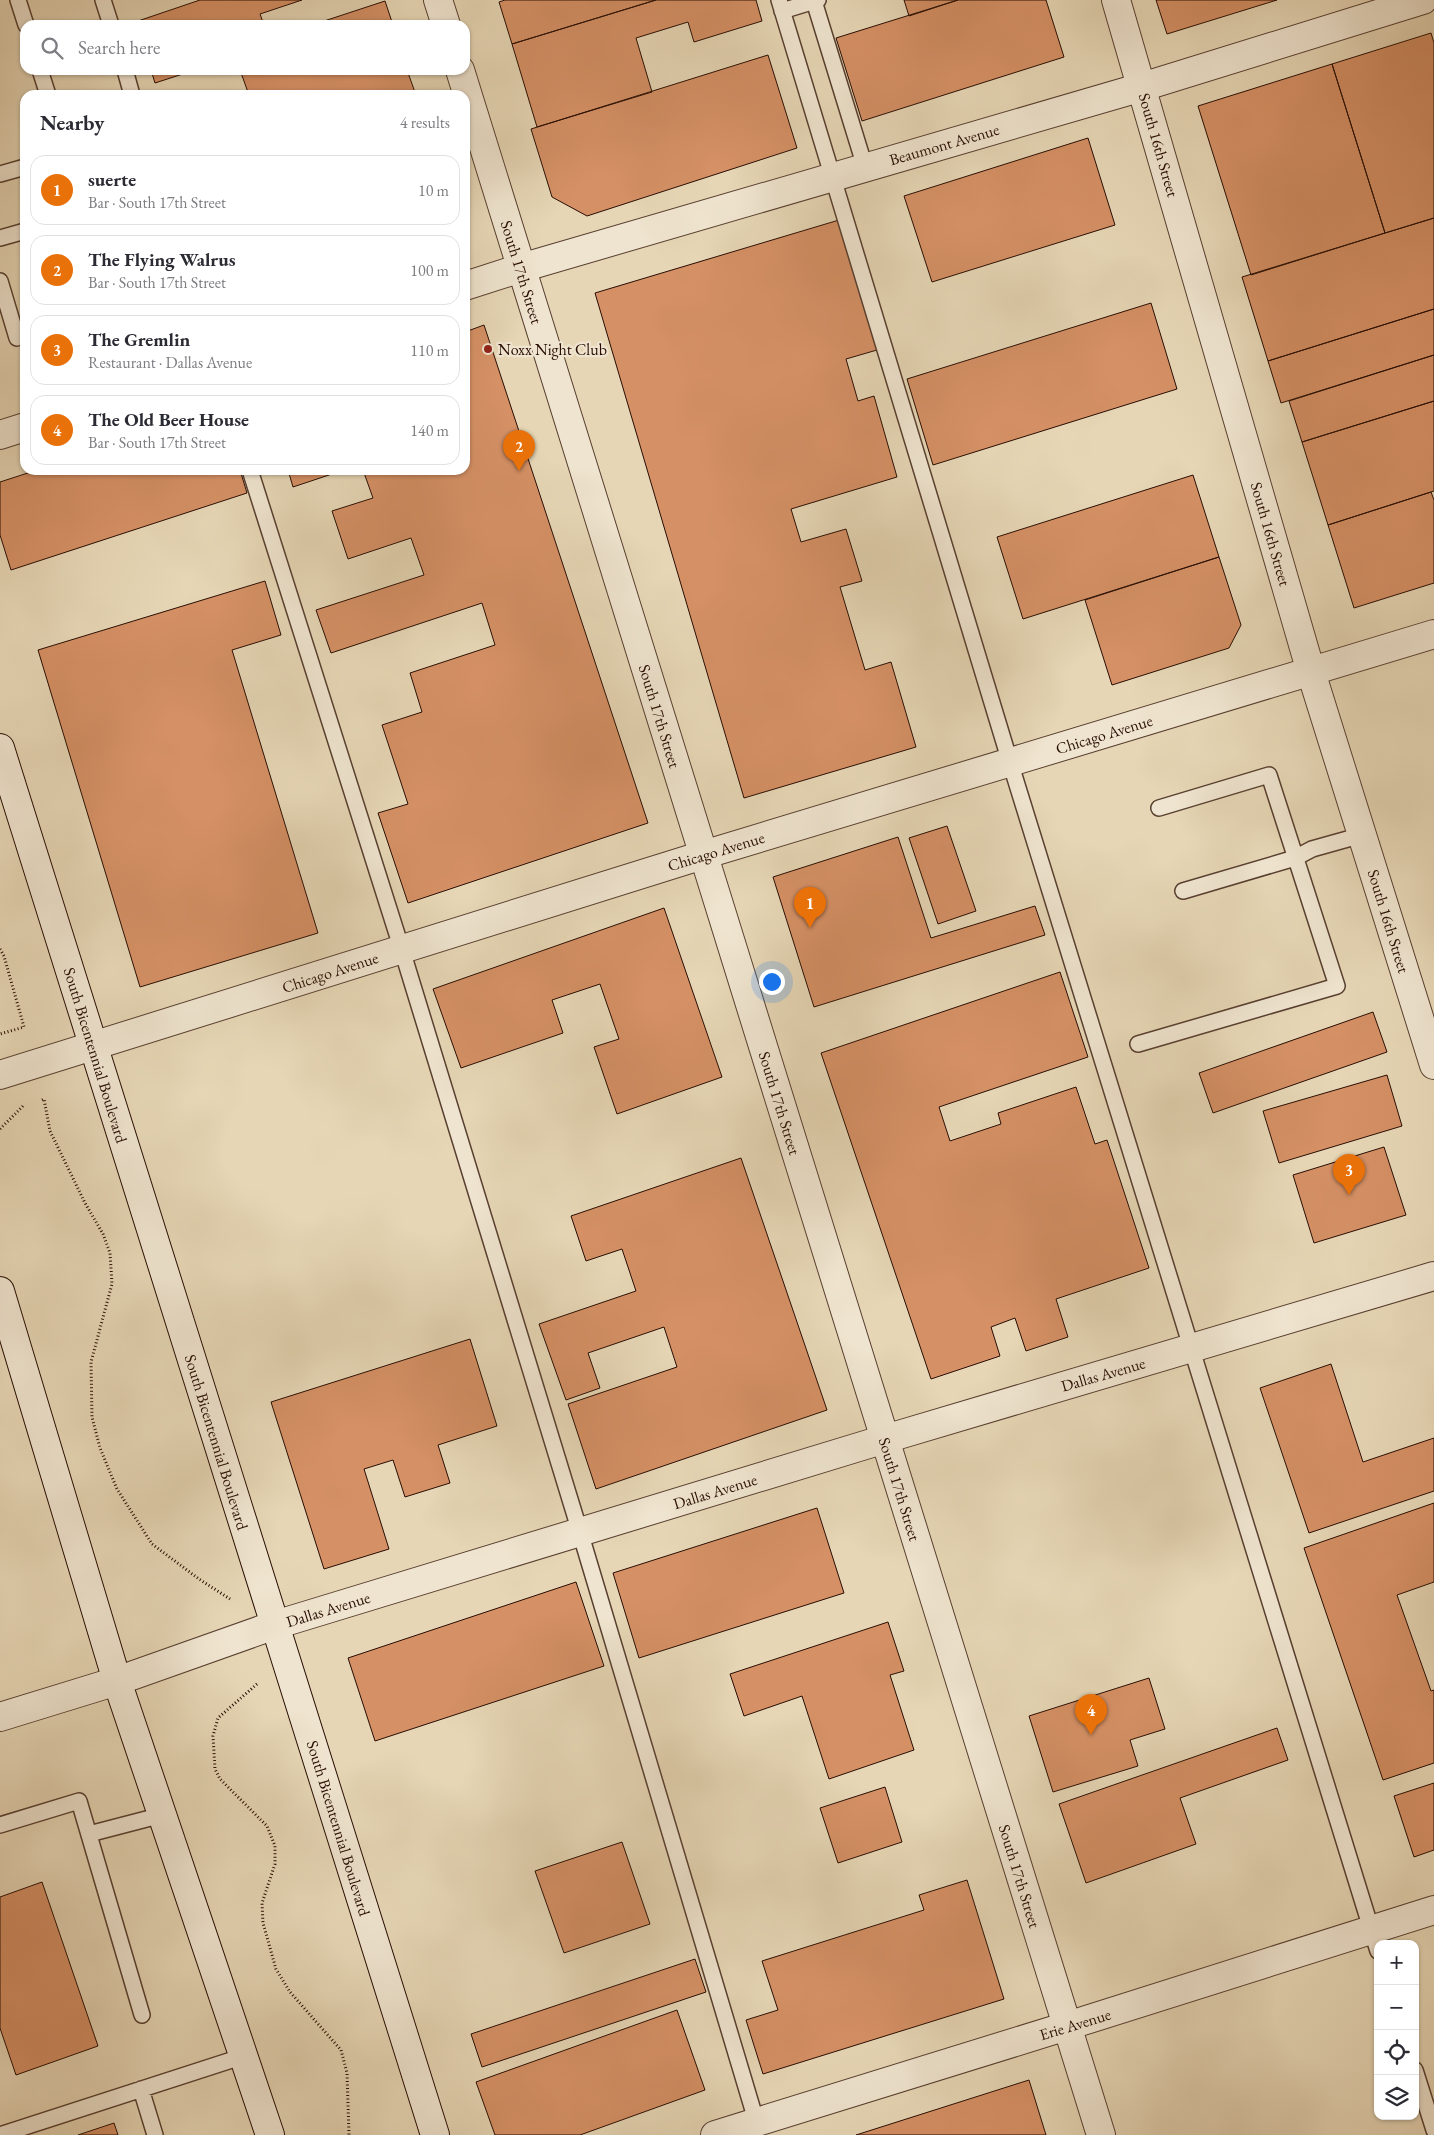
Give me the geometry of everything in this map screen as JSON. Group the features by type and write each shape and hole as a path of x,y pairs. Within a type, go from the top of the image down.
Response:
{"street":[{"path":"438,0 444,20"},
{"name":"South 16th Street","path":"1116,0 1311,672 1434,1065"},
{"name":"Beaumont Avenue","path":"470,284 1142,87 1423,0"},
{"name":"South 17th Street","path":"462,75 466,90"},
{"name":"South 17th Street","path":"470,102 1101,2135"},
{"path":"0,436 20,430"},
{"name":"Chicago Avenue","path":"0,1075 703,855 1434,634"},
{"name":"South Bicentennial Boulevard","path":"0,748 435,2135"},
{"name":"Dallas Avenue","path":"0,1717 117,1681 275,1625 885,1439 1434,1276"},
{"path":"0,1291 117,1681 270,2135"},
{"name":"Erie Avenue","path":"1376,1940 1434,1910"},
{"name":"Erie Avenue","path":"715,2135 759,2129 1067,2026 1374,1941"}],"lane":[{"path":"18,0 24,20"},
{"path":"103,0 109,20"},
{"path":"865,167 816,1 780,6 834,177 1010,762 1374,1941"},
{"path":"42,75 46,90"},
{"path":"126,75 131,90"},
{"path":"0,174 20,168"},
{"path":"0,238 20,232"},
{"path":"0,281 17,338"},
{"path":"252,475 402,950 580,1532 759,2129"},
{"path":"1138,1044 1337,986 1269,775 1160,808"},
{"path":"1183,891 1295,858 1312,849 1362,835"},
{"path":"0,1825 79,1801 142,2015"},
{"path":"89,1834 162,1815"},
{"path":"0,2135 244,2056"},
{"path":"1417,2075 1434,2130"},
{"path":"141,2089 155,2135"}],"path":[{"path":"0,949 4,956 24,1027 0,1034"},
{"path":"36,1102 44,1100 50,1131 85,1203 103,1234 110,1253 112,1284 91,1362 92,1417 100,1448 117,1489 152,1544 199,1579 229,1597"},
{"path":"0,1129 21,1106 29,1104"},
{"path":"257,1685 218,1718 213,1736 214,1769 220,1779 267,1826 275,1846 275,1864 262,1903 263,1923 276,1969 290,1992 341,2050 347,2073 349,2135"}],"building":[{"path":"200,0 302,0 260,14 262,20 141,20"},
{"path":"505,0 656,0 512,44 499,2"},
{"path":"656,0 756,0 762,21 694,42 688,22 636,38 652,92 537,127 512,44"},
{"path":"904,0 958,0 909,16"},
{"path":"958,0 1046,0 1064,57 862,121 836,38"},
{"path":"1156,0 1277,0 1167,34"},
{"path":"385,1 391,20 327,20"},
{"path":"1431,33 1434,43 1434,218 1385,233 1332,64"},
{"path":"768,55 797,148 587,216 552,197 531,129"},
{"path":"1332,64 1385,233 1251,275 1198,106"},
{"path":"153,75 180,75 155,83"},
{"path":"242,75 409,75 414,90 247,90"},
{"path":"1088,138 1115,225 932,282 904,196"},
{"path":"1434,218 1434,309 1268,361 1242,277"},
{"path":"839,220 877,350 846,359 858,401 874,396 897,477 791,509 801,542 846,529 862,581 840,587 865,670 891,662 916,747 744,798 595,293"},
{"path":"1151,303 1177,389 933,465 907,379"},
{"path":"1434,309 1434,355 1281,403 1268,361"},
{"path":"484,325 648,823 408,903 378,813 408,804 382,725 422,712 410,673 495,645 482,603 331,653 316,610 424,575 411,538 348,559 332,511 373,498 365,475 470,475 470,330"},
{"path":"1434,355 1434,401 1302,442 1289,401"},
{"path":"1434,401 1434,491 1328,525 1302,442"},
{"path":"22,475 242,475 247,493 11,570 0,535 0,482"},
{"path":"289,475 329,475 293,487"},
{"path":"1193,475 1219,557 1023,619 997,537"},
{"path":"1431,492 1434,500 1434,583 1354,608 1328,525"},
{"path":"1219,557 1241,625 1229,648 1112,685 1085,600"},
{"path":"265,581 281,635 232,650 318,933 140,987 38,650"},
{"path":"947,826 976,911 938,924 909,838"},
{"path":"898,837 931,938 1035,906 1045,935 814,1007 773,877"},
{"path":"664,908 722,1077 617,1114 594,1047 619,1039 600,984 552,1000 563,1033 461,1068 433,989"},
{"path":"1060,972 1088,1057 939,1107 950,1141 1001,1124 998,1113 1076,1087 1095,1144 1107,1140 1149,1268 1056,1299 1068,1337 1026,1351 1015,1318 991,1327 1000,1356 931,1379 821,1053"},
{"path":"1373,1012 1387,1052 1213,1113 1199,1073"},
{"path":"1387,1075 1402,1126 1279,1163 1263,1111"},
{"path":"1384,1147 1406,1215 1314,1243 1293,1175"},
{"path":"741,1158 827,1410 596,1489 568,1404 677,1367 664,1327 588,1353 600,1388 566,1400 539,1324 636,1291 622,1249 586,1261 571,1216"},
{"path":"470,1339 497,1426 438,1445 450,1483 405,1497 393,1460 364,1469 389,1549 324,1569 271,1402"},
{"path":"1331,1364 1363,1462 1434,1438 1434,1491 1309,1533 1260,1388"},
{"path":"1434,1503 1434,1582 1397,1595 1431,1691 1434,1690 1434,1763 1383,1780 1304,1548"},
{"path":"817,1508 844,1593 639,1658 613,1573"},
{"path":"576,1582 604,1666 375,1741 348,1658"},
{"path":"888,1622 904,1671 890,1675 914,1750 829,1779 802,1696 744,1716 730,1674"},
{"path":"1149,1678 1165,1729 1130,1740 1138,1766 1053,1792 1029,1716"},
{"path":"1277,1728 1288,1760 1180,1798 1196,1844 1086,1883 1059,1804"},
{"path":"1434,1783 1434,1850 1414,1857 1394,1796"},
{"path":"885,1787 902,1842 838,1863 820,1808"},
{"path":"622,1842 650,1924 564,1953 535,1871"},
{"path":"967,1880 1004,1999 763,2074 746,2020 778,2010 762,1961 924,1910 919,1895"},
{"path":"42,1882 98,2046 16,2075 0,2028 0,1897"},
{"path":"695,1959 706,1992 482,2067 471,2034"},
{"path":"677,2010 705,2090 580,2135 495,2135 476,2082"},
{"path":"1029,2080 1046,2135 856,2135"},
{"path":"114,2123 118,2135 78,2135"}],"place":[{"name":"Noxx Night Club","path":"488,349"},
{"name":"The Flying Walrus","path":"519,471"},
{"name":"suerte","path":"810,928"},
{"name":"The Gremlin","path":"1349,1195"},
{"name":"The Old Beer House","path":"1091,1735"}]}
